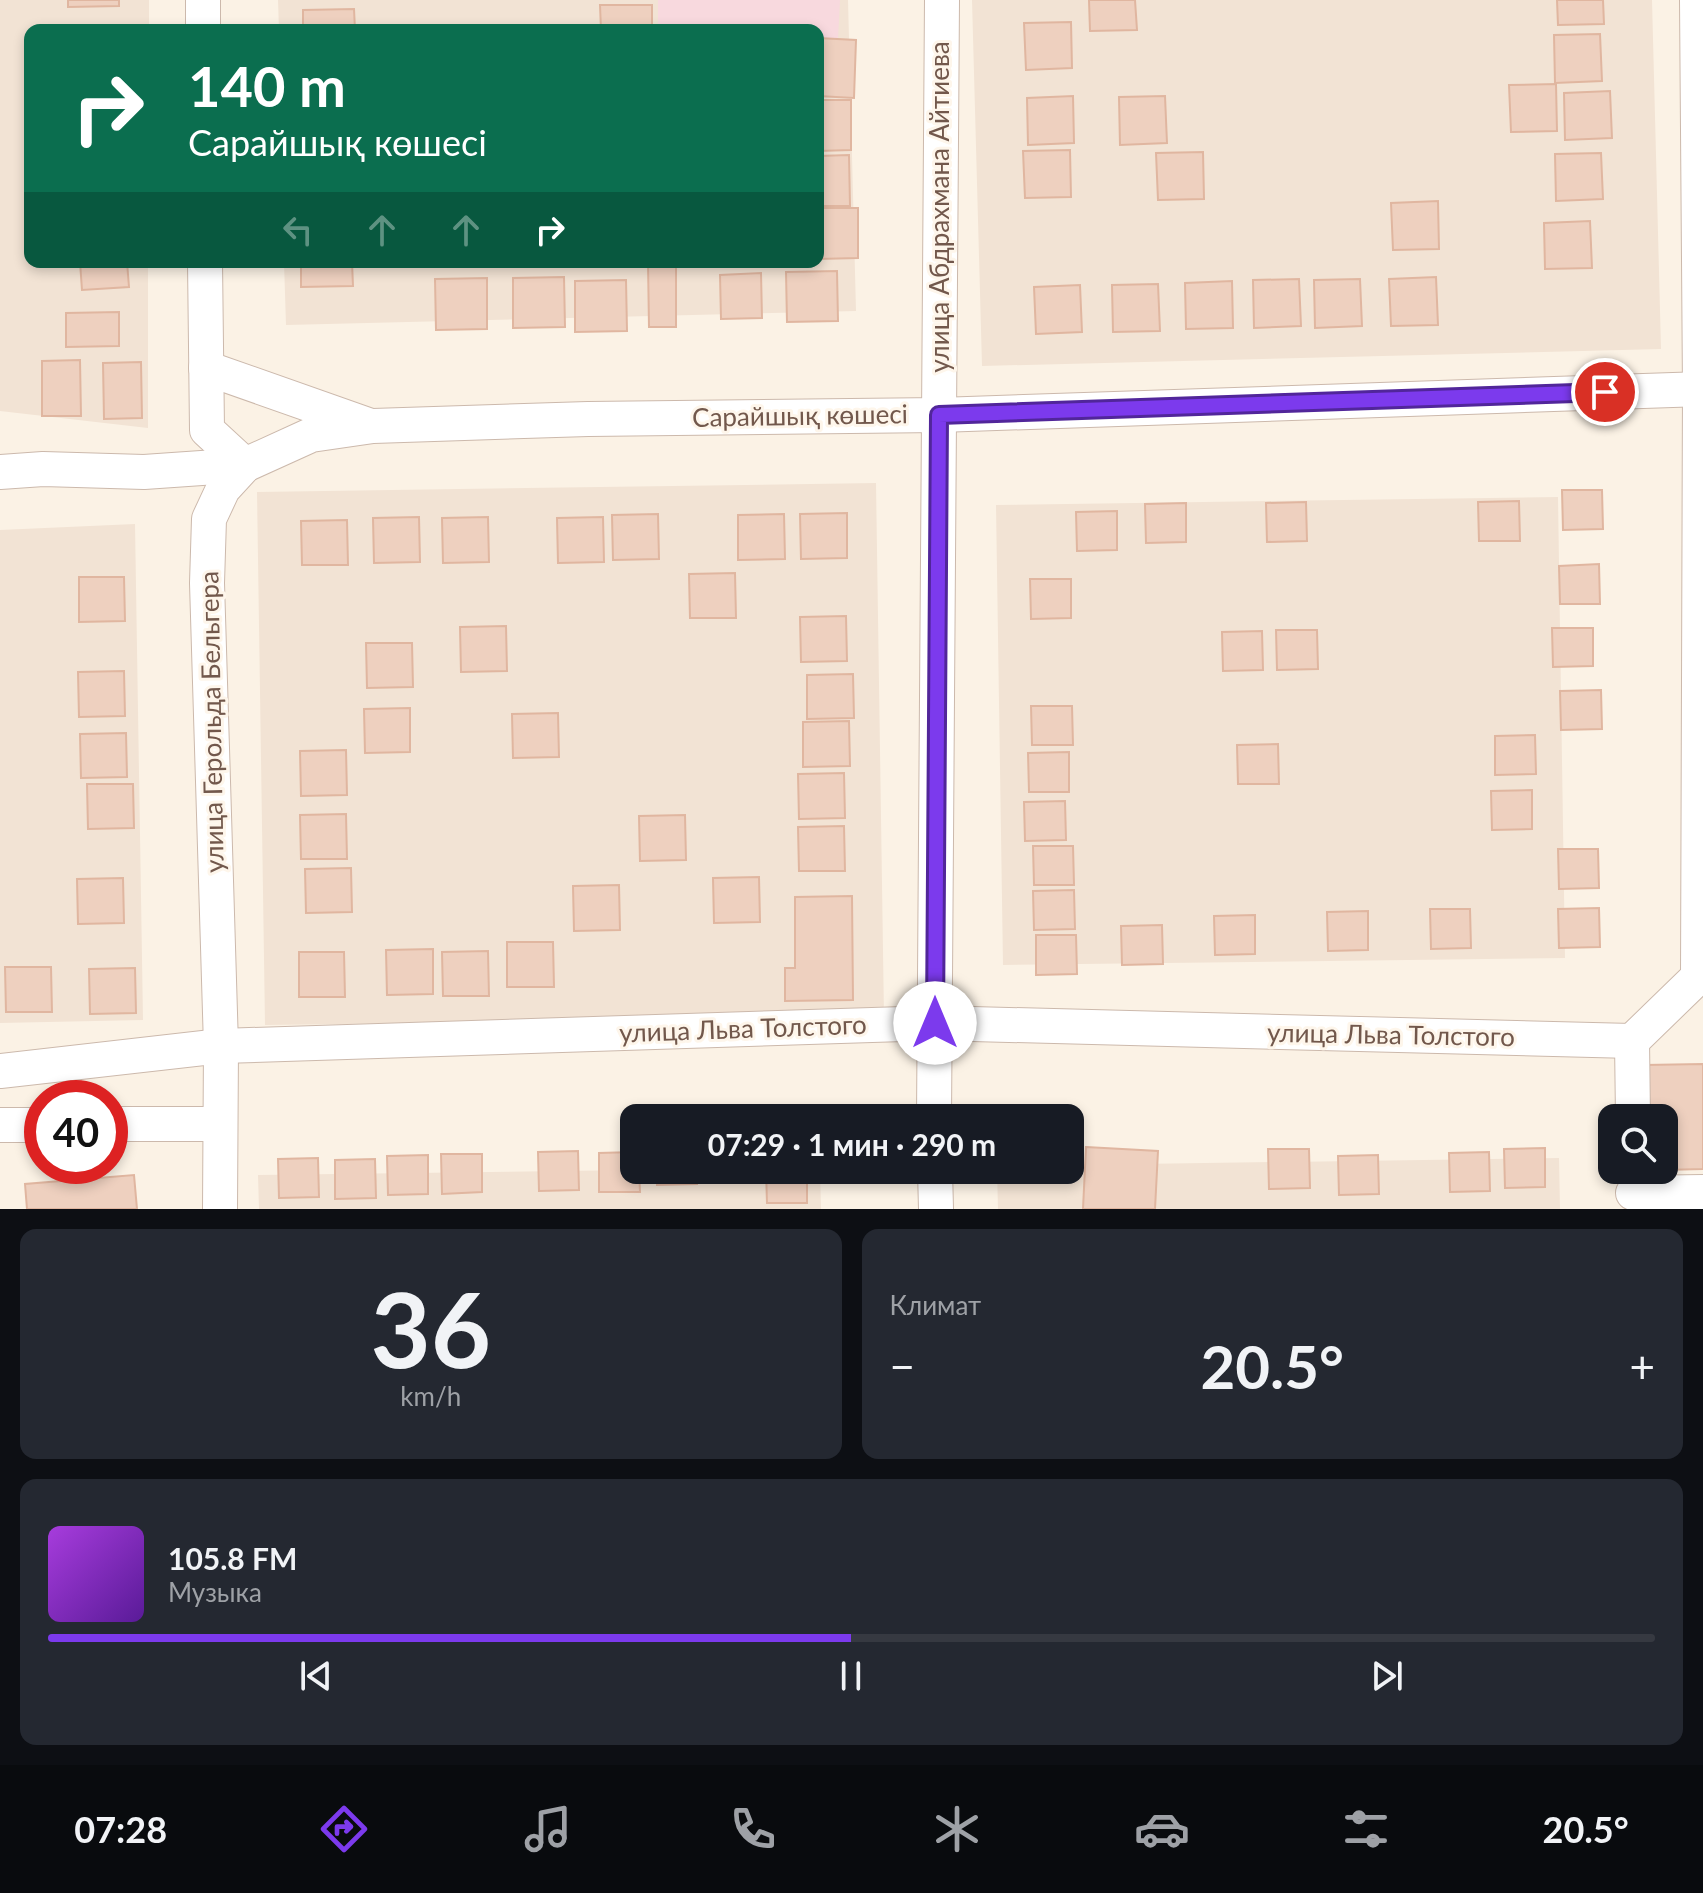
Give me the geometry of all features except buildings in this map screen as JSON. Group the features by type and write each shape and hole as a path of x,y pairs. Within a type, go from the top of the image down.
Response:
{"street":[{"path":"203,0 203,24"},
{"name":"улица Абдрахмана Айтиева","path":"934,1104 942,0"},
{"path":"1633,1104 1632,1041 1700,977 1702,389 1697,0"},
{"path":"205,268 207,430 245,465"},
{"path":"206,368 373,426"},
{"name":"Сарайшық көшесі","path":"0,472 43,469 144,472 245,465 311,435 373,426 588,419 939,415 1702,389"},
{"name":"улица Герольда Бельгера","path":"220,1209 221,1046 207,583 209,519 223,489 245,465"},
{"name":"улица Льва Толстого","path":"0,1071 221,1046 935,1023 1632,1041"},
{"path":"128,1124 219,1124"},
{"path":"0,1125 24,1125"},
{"path":"935,1184 936,1209"},
{"path":"1633,1191 1703,1192"}],"shaded area":[{"path":"0,0 149,0 149,24 24,24 24,268 148,268 148,428 0,411"},
{"path":"278,0 848,0 856,311 286,325 284,268 824,268 824,24 279,24"},
{"path":"658,0 840,0 838,39 856,40 854,98 824,96 824,24 658,24"},
{"path":"972,0 1652,0 1661,349 982,366"},
{"path":"876,483 884,1017 265,1025 257,492"},
{"path":"1558,497 1565,958 1003,965 996,505"},
{"path":"135,524 143,1020 0,1023 0,530"},
{"path":"1559,1158 1560,1209 998,1209 997,1184 1084,1184 1084,1165"},
{"path":"620,1170 620,1184 820,1184 821,1209 259,1209 258,1175"}],"route":[{"path":"935,1023 939,415 1605,392"}]}
